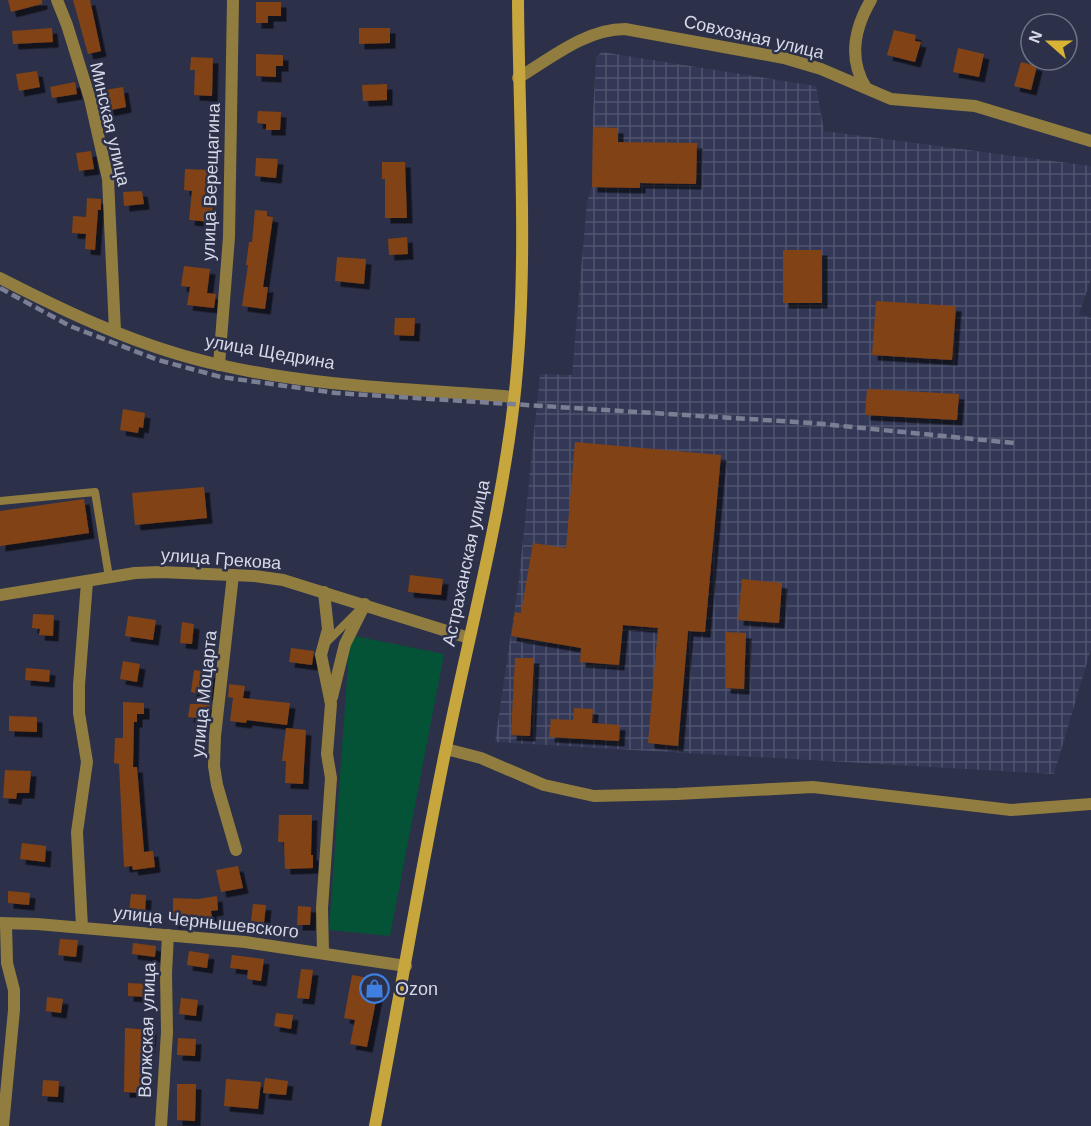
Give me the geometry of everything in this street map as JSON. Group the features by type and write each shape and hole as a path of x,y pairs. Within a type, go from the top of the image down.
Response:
{"main road":[{"name":"Астраханская улица","path":"375,1126 446,749 504,475 514,397 521,239 518,0"}],"street":[{"name":"Минская улица","path":"57,0 90,99 108,179 115,331"},
{"name":"улица Верещагина","path":"219,365 228,237 233,0"},
{"path":"866,88 858,76 855,65 855,48 860,23 871,0"},
{"name":"Совхозная улица","path":"519,78 589,36 608,29 625,29 784,58 821,69 891,99 975,106 1091,141"},
{"name":"улица Щедрина","path":"0,278 65,311 115,331 160,348 219,365 283,376 514,397"},
{"name":"улица Грекова","path":"0,595 109,577 160,572 233,575 283,580 469,638"},
{"name":"улица Моцарта","path":"233,575 215,736 214,766 217,785 236,850"},
{"path":"82,927 77,832 87,762 79,713 87,582"},
{"path":"324,592 328,629 321,655 331,704"},
{"path":"324,952 322,908 331,777 327,754 331,704 345,644 365,604"},
{"path":"446,749 481,758 544,785 594,796 813,787 1011,810 1091,804"},
{"path":"3,923 7,963 14,990 14,1010 3,1126"},
{"name":"улица Чернышевского","path":"3,923 82,927 245,942 406,966"},
{"name":"Волжская улица","path":"161,1126 167,1032 168,935"}],"lane":[{"path":"0,501 95,492 109,577"},
{"path":"326,643 365,604"}],"shaded area":[{"path":"602,52 816,86 824,131 1091,166 1091,279 1079,314 1091,318 1091,649 1054,774 495,742 519,579 540,374 572,375 587,202 592,187 596,57"}],"green space":[{"path":"350,635 444,654 390,936 329,930"}],"building":[{"path":"8,0 42,0 42,4 11,12"},
{"path":"73,0 90,0 101,51 88,54"},
{"path":"256,2 281,2 281,16 268,16 268,23 256,23"},
{"path":"52,28 53,42 13,44 12,31"},
{"path":"359,28 390,28 390,43 359,44"},
{"path":"894,30 916,35 915,41 921,42 915,62 887,55"},
{"path":"958,48 984,54 979,77 953,72"},
{"path":"256,54 283,55 283,66 276,66 276,77 256,76"},
{"path":"191,57 213,58 212,96 194,95 195,70 190,70"},
{"path":"1019,69 1019,72 1036,72 1031,90 1014,86"},
{"path":"37,71 40,87 19,91 16,74"},
{"path":"75,82 77,94 52,98 50,87"},
{"path":"387,84 387,100 363,101 362,85"},
{"path":"123,87 126,107 102,112 99,91"},
{"path":"258,111 281,112 280,130 266,130 266,124 257,123"},
{"path":"593,127 618,128 618,142 697,143 696,184 640,183 640,188 592,187"},
{"path":"91,151 94,169 79,171 76,153"},
{"path":"256,158 278,159 276,178 255,176"},
{"path":"382,162 405,162 407,218 385,218 385,179 382,179"},
{"path":"185,169 210,170 208,205 213,206 211,222 189,220 192,191 184,190"},
{"path":"142,191 144,204 124,206 123,192"},
{"path":"87,198 101,199 95,250 85,249 86,234 72,233 73,216 86,217"},
{"path":"255,210 267,211 267,216 273,217 263,287 268,287 265,309 242,306"},
{"path":"407,237 408,254 389,255 388,239"},
{"path":"783,250 822,250 822,303 783,303"},
{"path":"337,257 366,259 364,284 335,281"},
{"path":"184,266 210,269 207,293 216,294 214,308 187,305 190,287 181,286"},
{"path":"876,301 956,306 952,360 872,355"},
{"path":"395,318 415,318 414,336 394,335"},
{"path":"867,389 959,394 957,420 865,415"},
{"path":"123,409 145,413 143,428 139,427 138,433 120,430"},
{"path":"575,442 721,455 705,632 688,631 678,746 648,743 658,628 623,625 619,665 580,662 581,648 511,636 515,612 521,613 533,543 566,548"},
{"path":"204,487 207,518 135,525 132,493"},
{"path":"84,499 89,533 0,546 0,511"},
{"path":"410,575 443,579 441,595 408,592"},
{"path":"742,579 782,583 779,623 738,620"},
{"path":"33,614 54,615 53,636 39,635 40,629 32,628"},
{"path":"128,616 156,620 153,640 125,636"},
{"path":"182,622 194,624 192,644 180,643"},
{"path":"726,632 746,633 744,689 725,688"},
{"path":"291,648 314,651 312,665 289,662"},
{"path":"515,658 534,658 530,736 511,735"},
{"path":"123,661 140,664 137,682 120,679"},
{"path":"26,668 50,670 49,682 25,680"},
{"path":"194,670 214,673 211,696 191,692"},
{"path":"229,684 245,686 243,698 290,703 287,725 247,720 246,723 230,721 233,698 228,697"},
{"path":"123,702 144,703 144,714 137,714 137,722 134,722 133,767 137,767 144,852 153,851 155,867 133,870 132,866 124,867 119,764 114,763 115,738 123,738"},
{"path":"190,704 210,704 208,719 188,717"},
{"path":"574,708 593,709 592,723 620,725 619,741 549,737 551,719 573,720"},
{"path":"9,716 37,717 37,732 9,731"},
{"path":"286,728 306,730 303,784 285,783 286,761 282,761"},
{"path":"5,770 31,771 29,793 17,793 16,799 3,798"},
{"path":"279,815 312,815 313,868 285,869 284,842 278,842"},
{"path":"22,843 46,846 45,862 20,859"},
{"path":"238,866 243,888 221,892 216,870"},
{"path":"8,891 30,893 29,905 8,903"},
{"path":"131,894 146,895 145,913 129,912"},
{"path":"217,896 218,910 211,911 212,919 173,923 173,898 198,899"},
{"path":"253,904 266,905 264,923 251,921"},
{"path":"298,906 311,907 310,925 297,925"},
{"path":"60,939 78,940 76,957 58,955"},
{"path":"133,943 156,946 155,957 132,954"},
{"path":"189,951 209,954 207,968 187,965"},
{"path":"232,955 264,959 261,981 247,979 248,970 230,968"},
{"path":"301,969 313,970 309,999 297,998"},
{"path":"352,975 380,980 367,1047 350,1044 355,1020 344,1018"},
{"path":"128,983 147,984 146,997 128,996"},
{"path":"47,997 63,999 61,1013 46,1011"},
{"path":"181,998 198,1000 196,1016 179,1014"},
{"path":"276,1013 293,1015 291,1029 274,1026"},
{"path":"125,1028 151,1030 149,1049 147,1049 144,1093 124,1092"},
{"path":"178,1038 196,1039 195,1056 177,1055"},
{"path":"265,1078 288,1081 286,1095 263,1093"},
{"path":"226,1079 261,1082 258,1109 224,1106"},
{"path":"43,1080 59,1081 58,1097 42,1096"},
{"path":"177,1084 196,1084 195,1121 177,1120"}],"railway":[{"path":"0,288 70,326 158,360 221,377 336,393 812,423 1014,443"}],"place":[{"name":"Ozon","path":"374,989"}]}
